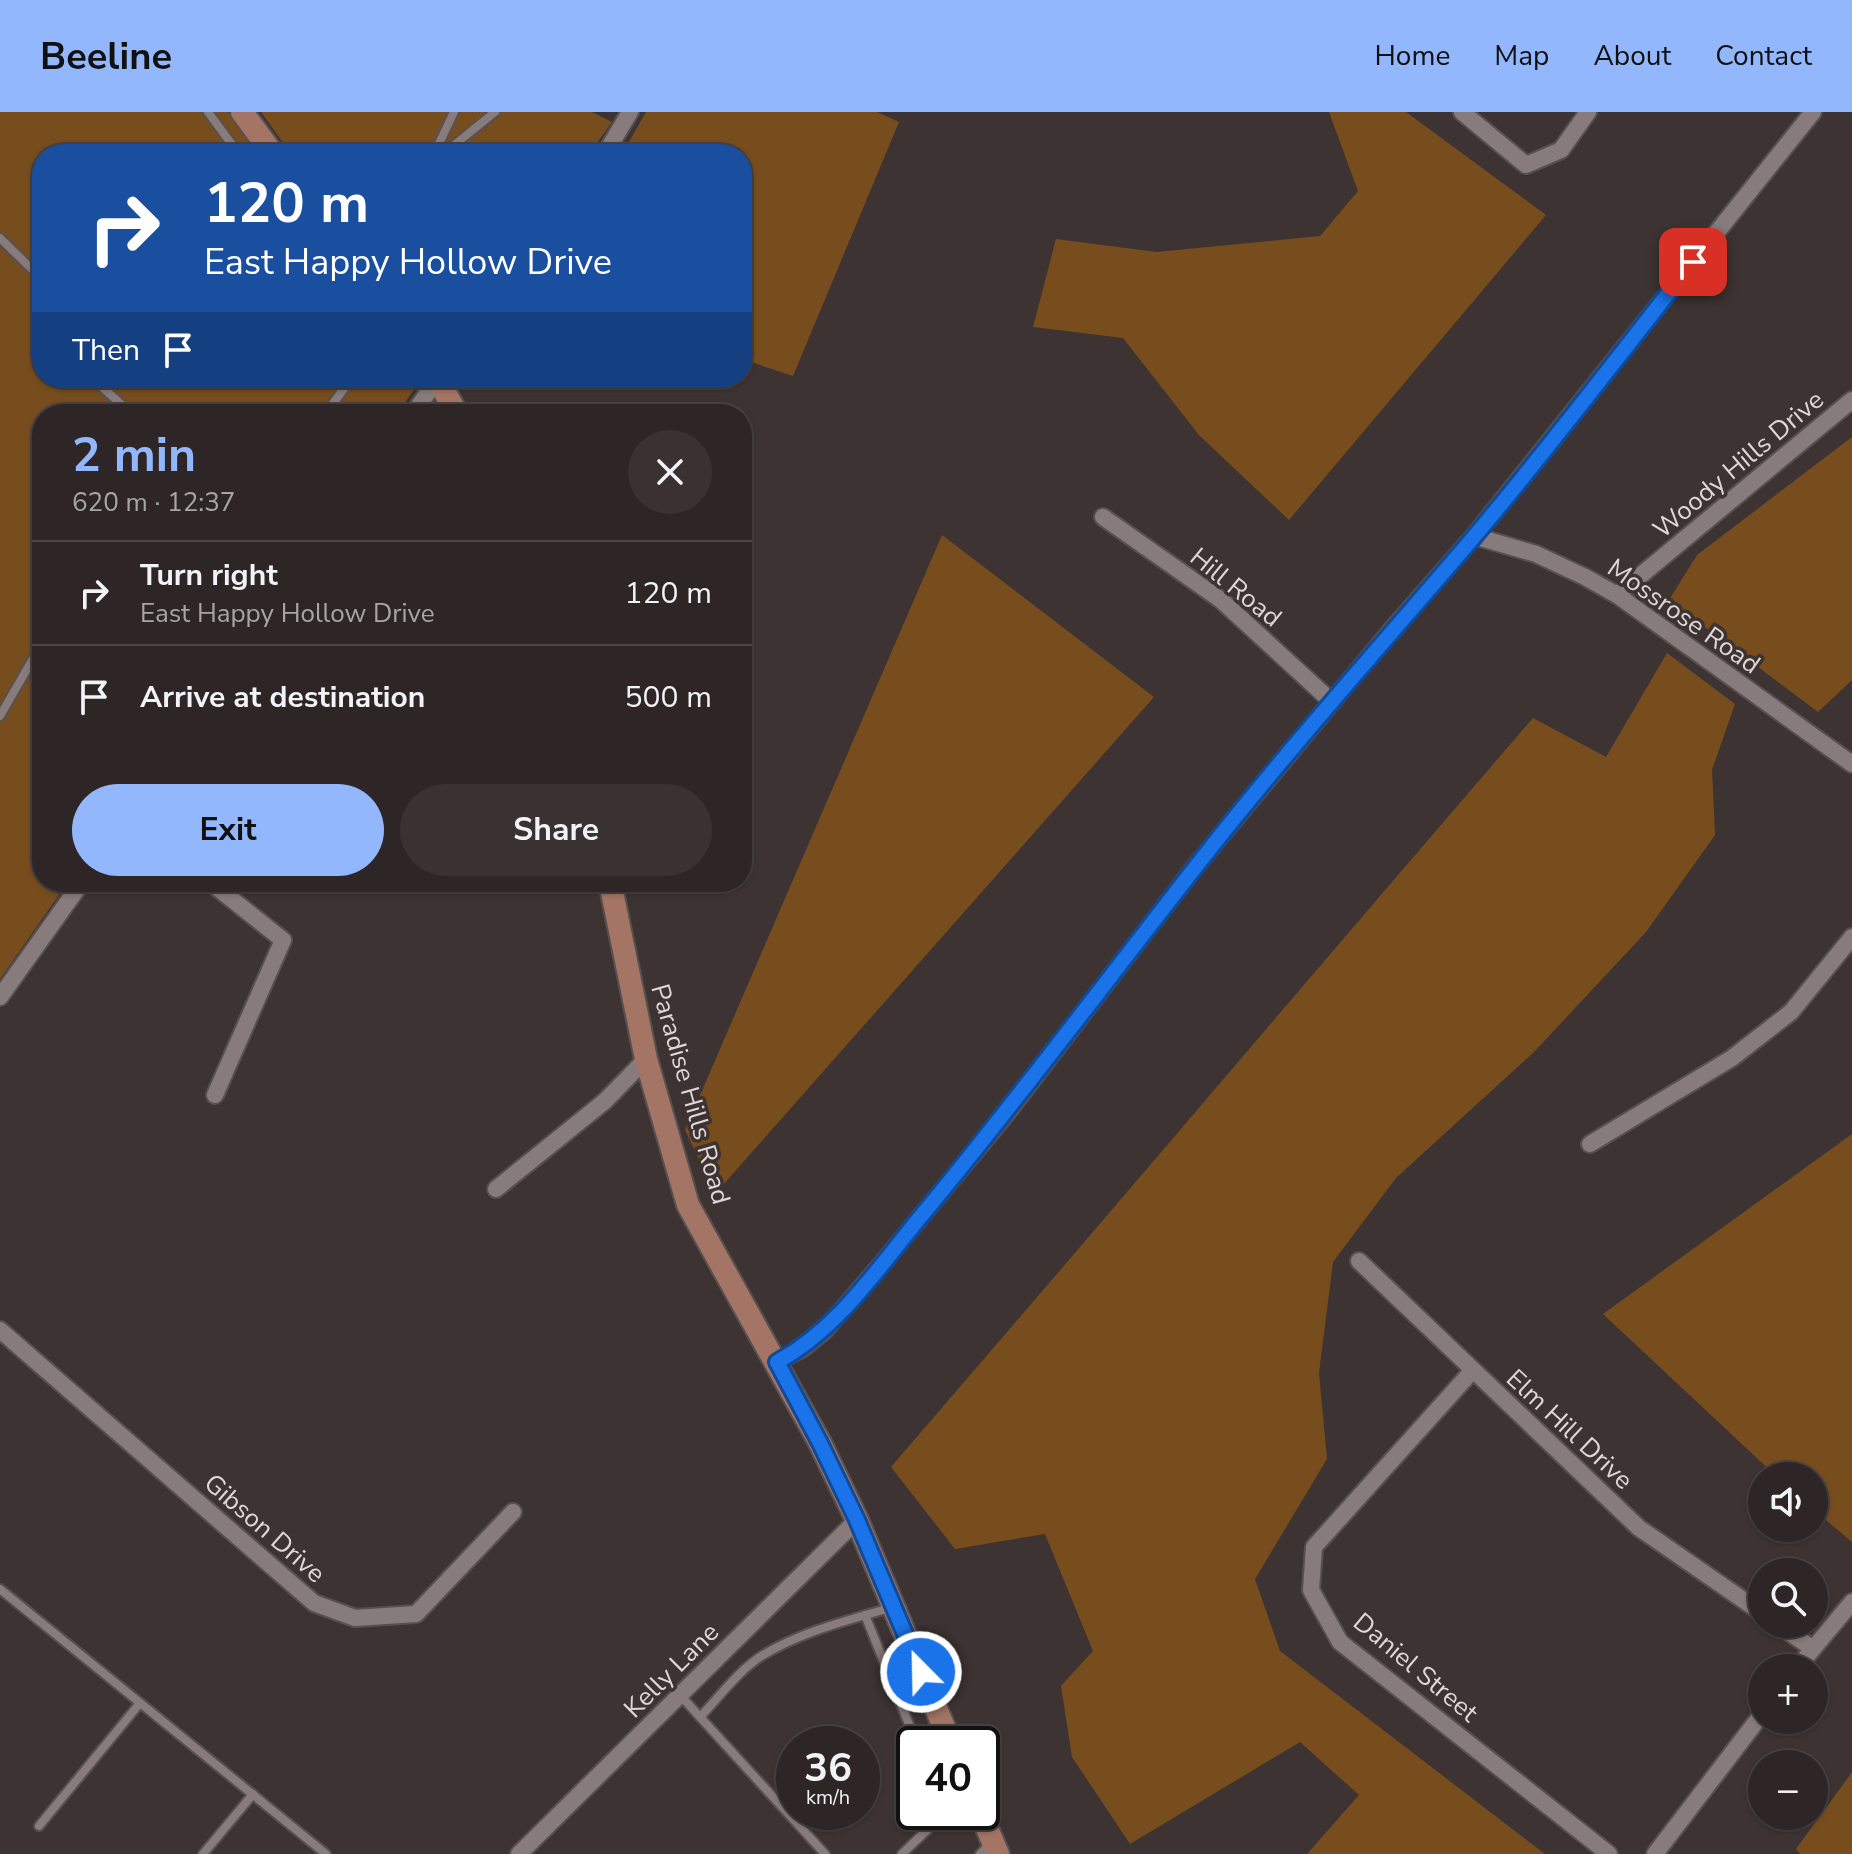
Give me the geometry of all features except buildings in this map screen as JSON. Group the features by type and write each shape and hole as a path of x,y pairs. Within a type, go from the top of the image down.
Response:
{"street":[{"path":"242,112 266,144"},
{"path":"611,144 630,112"},
{"path":"1462,112 1526,165 1561,150 1588,112"},
{"path":"777,1362 803,1348 825,1330 1006,1114 1195,867 1474,536 1813,112"},
{"name":"Woody Hills Drive","path":"1617,595 1852,400"},
{"name":"Hill Road","path":"1103,517 1221,600 1332,702"},
{"name":"Mossrose Road","path":"1474,536 1536,554 1617,595 1852,764"},
{"path":"0,997 75,892"},
{"path":"215,1095 283,940 223,892"},
{"name":"Paradise Hills Road","path":"612,892 646,1059 688,1205 820,1443 857,1520 944,1726"},
{"path":"1590,1144 1732,1058 1791,1012 1852,937"},
{"path":"496,1189 605,1101 646,1059"},
{"name":"Elm Hill Drive","path":"1359,1261 1639,1528 1748,1603"},
{"name":"Gibson Drive","path":"0,1330 314,1603 355,1618 416,1614 513,1512"},
{"name":"Daniel Street","path":"1473,1370 1314,1547 1311,1590 1340,1642 1609,1854"},
{"name":"Kelly Lane","path":"519,1854 857,1520"},
{"path":"1808,1654 1852,1602"},
{"path":"1797,1638 1812,1648"},
{"path":"1655,1854 1748,1732"},
{"path":"985,1830 990,1850"}],"lane":[{"path":"208,112 232,144"},
{"path":"440,144 454,112"},
{"path":"455,144 495,112"},
{"path":"0,238 32,269"},
{"path":"103,388 121,404"},
{"path":"0,716 32,660"},
{"path":"0,1589 326,1854"},
{"path":"700,1717 763,1655 818,1629 893,1607"},
{"path":"865,1615 910,1726"},
{"path":"893,1683 921,1672"},
{"path":"680,1695 825,1854"},
{"path":"39,1826 140,1703"},
{"path":"203,1854 253,1794"},
{"path":"902,1854 927,1830"}],"shaded area":[{"path":"0,112 228,112 251,144 32,144 32,388 415,388 404,404 32,404 32,892 61,892 0,979"},
{"path":"261,112 592,112 612,122 596,144 284,144"},
{"path":"646,112 877,112 899,122 793,376 752,362 752,144 628,144"},
{"path":"1329,112 1406,112 1546,215 1289,520 1199,435 1123,338 1033,327 1056,239 1157,252 1320,236 1358,191"},
{"path":"1852,437 1852,680 1818,712 1669,600 1697,555"},
{"path":"942,535 1154,697 715,1194 685,1130"},
{"path":"1667,653 1735,704 1712,770 1715,835 1646,932 1534,1052 1396,1178 1333,1262 1319,1373 1327,1459 1255,1579 1280,1651 1545,1854 1307,1854 1359,1795 1300,1742 1130,1844 1072,1757 1061,1686 1093,1651 1045,1534 955,1549 891,1467 1533,718 1606,757"},
{"path":"1852,1134 1852,1542 1828,1522 1828,1462 1761,1462 1603,1314"},
{"path":"1852,1772 1852,1854 1800,1854 1796,1849 1810,1830 1828,1830 1828,1805"}],"route":[{"path":"921,1672 857,1520 777,1362 803,1348 825,1330 880,1266 1006,1114 1195,867 1395,626 1474,536 1693,262"}]}
